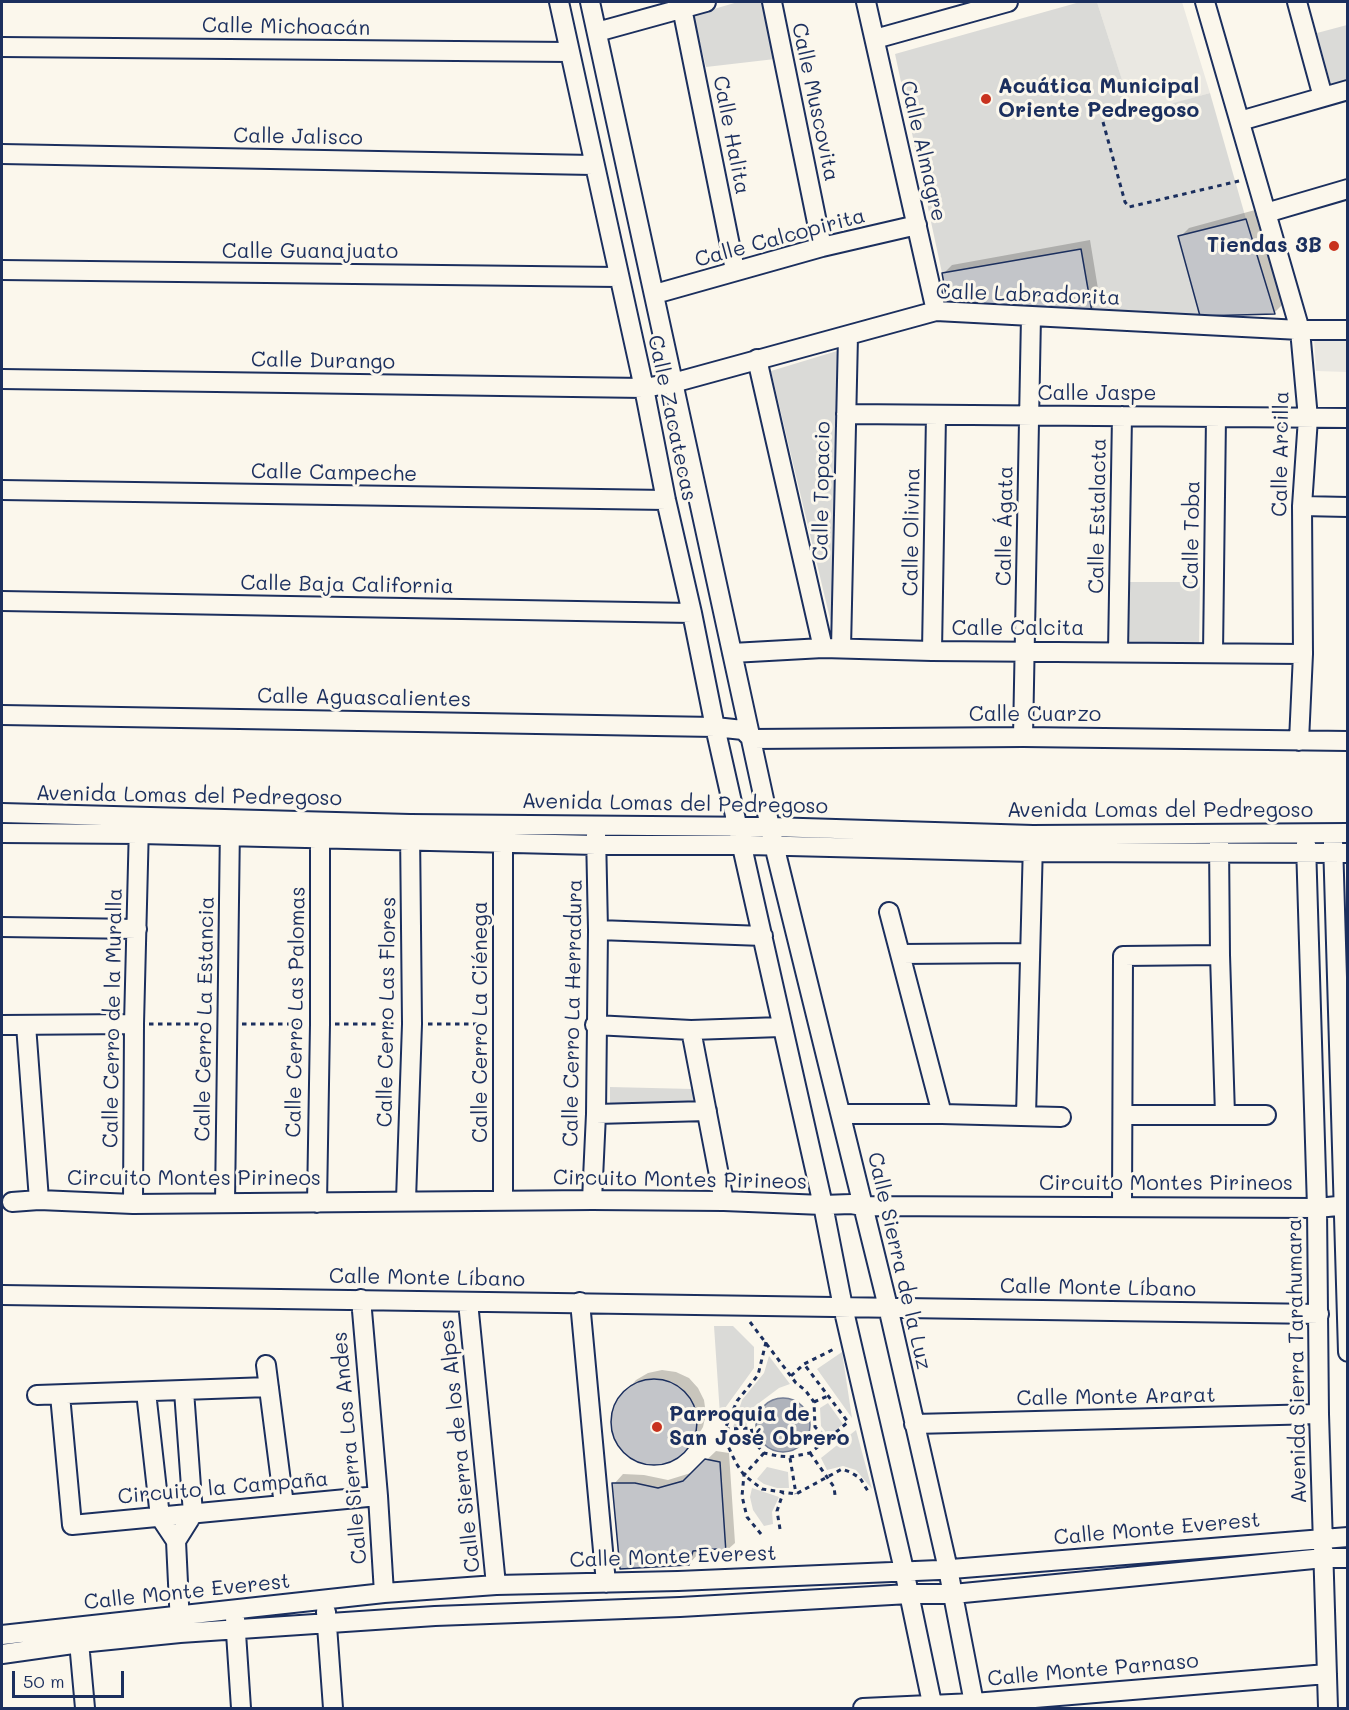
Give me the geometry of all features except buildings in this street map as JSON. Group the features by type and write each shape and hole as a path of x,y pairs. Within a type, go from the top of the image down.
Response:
{"street":[{"name":"Calle Zacatecas","path":"559,2 618,277 659,385 732,653 734,730 744,836"},
{"name":"Calle Zacatecas","path":"590,2 655,294 666,500 692,613 770,827"},
{"path":"597,32 706,2"},
{"name":"Calle Muscovita","path":"772,2 822,247"},
{"name":"Calle Almagre","path":"866,2 936,311"},
{"path":"875,39 1008,2"},
{"name":"Calle Arcilla","path":"1205,2 1300,330 1308,418 1302,506 1302,654 1299,741"},
{"path":"1297,2 1323,97"},
{"name":"Calle Halita","path":"682,8 735,270"},
{"name":"Calle Michoacán","path":"2,47 569,52"},
{"path":"1239,122 1347,90"},
{"name":"Calle Jalisco","path":"2,154 593,165"},
{"path":"1266,213 1347,189"},
{"name":"Calle Calcopirita","path":"655,294 822,247 917,225"},
{"name":"Calle Guanajuato","path":"2,270 618,277"},
{"name":"Calle Labradorita","path":"659,385 936,311 1300,330 1347,330"},
{"name":"Calle Ágata","path":"1023,737 1031,316"},
{"name":"Calle Topacio","path":"832,648 846,414 848,336"},
{"path":"757,359 832,648"},
{"name":"Calle Durango","path":"2,379 659,385"},
{"name":"Calle Jaspe","path":"846,414 1347,418"},
{"name":"Calle Olivina","path":"932,651 936,415"},
{"name":"Calle Estalacta","path":"1118,652 1122,416"},
{"name":"Calle Toba","path":"1213,653 1216,417"},
{"name":"Calle Campeche","path":"2,490 666,500"},
{"path":"1302,506 1347,507"},
{"name":"Calle Baja California","path":"2,601 692,613"},
{"name":"Calle Calcita","path":"732,653 832,648 1302,654"},
{"name":"Calle Aguascalientes","path":"2,715 734,730"},
{"name":"Calle Cuarzo","path":"734,730 1023,737 1347,741"},
{"name":"Avenida Lomas del Pedregoso","path":"2,813 139,826 410,833 596,826 744,836 774,845 1033,843 1219,833 1340,833"},
{"name":"Avenida Lomas del Pedregoso","path":"2,833 139,826"},
{"name":"Calle Cerro de la Muralla","path":"133,1203 134,1024 139,826"},
{"name":"Calle Cerro La Herradura","path":"592,1200 596,1114 595,1025 598,930 596,826"},
{"name":"Avenida Lomas del Pedregoso","path":"410,833 503,843 596,845 744,836 770,827 1219,853 1340,853"},
{"name":"Calle Sierra de la Luz","path":"770,827 841,1114 857,1205 914,1424 944,1570 946,1593 971,1705"},
{"name":"Calle Cerro La Estancia","path":"225,1202 230,828"},
{"name":"Calle Cerro Las Palomas","path":"317,1203 320,830"},
{"name":"Calle Cerro Las Flores","path":"406,1200 412,1024 410,833"},
{"path":"1219,833 1225,1115"},
{"name":"Avenida Sierra Tarahumara","path":"1306,833 1328,1708"},
{"path":"1340,833 1347,1352"},
{"path":"744,836 782,1027 827,1205 847,1307 851,1341 909,1570 935,1706"},
{"name":"Calle Cerro La Ciénega","path":"503,843 503,1200"},
{"path":"1026,1116 1033,843"},
{"path":"889,912 942,1114"},
{"path":"2,927 137,929"},
{"path":"598,930 763,936"},
{"path":"901,954 1029,953"},
{"path":"1122,1206 1123,956 1220,955"},
{"path":"2,1025 134,1024"},
{"path":"26,1025 39,1200"},
{"path":"595,1025 691,1030 782,1027"},
{"path":"691,1030 724,1201"},
{"path":"596,1114 707,1111"},
{"path":"841,1114 1061,1117"},
{"path":"1123,1115 1266,1115"},
{"name":"Circuito Montes Pirineos","path":"12,1202 39,1200 133,1203 317,1203 406,1200 592,1200 724,1201 827,1205 1317,1208 1345,1205"},
{"name":"Calle Monte Líbano","path":"2,1295 1319,1314"},
{"name":"Calle Sierra Los Andes","path":"361,1299 384,1593"},
{"name":"Calle Sierra de los Alpes","path":"468,1302 496,1585"},
{"path":"580,1302 606,1583"},
{"path":"266,1365 285,1505"},
{"path":"37,1395 269,1387"},
{"path":"176,1540 193,1514 184,1391"},
{"path":"146,1392 160,1517 176,1540 180,1624"},
{"name":"Circuito la Campaña","path":"60,1395 72,1525 378,1496"},
{"name":"Calle Monte Ararat","path":"914,1424 1319,1414"},
{"name":"Calle Monte Everest","path":"2,1635 79,1634 180,1624 234,1610 384,1593 496,1585 678,1581 944,1570 1347,1537"},
{"path":"1124,1554 1127,1577"},
{"name":"Calle Monte Everest","path":"180,1624 236,1629 435,1616 680,1607 946,1593 1324,1558 1347,1558"},
{"path":"678,1581 680,1607"},
{"path":"433,1590 435,1616"},
{"path":"326,1600 333,1708"},
{"path":"234,1610 241,1708"},
{"path":"79,1634 85,1708"},
{"name":"Calle Monte Everest","path":"2,1654 79,1634"},
{"name":"Calle Monte Parnaso","path":"863,1708 971,1705 1327,1674"}],"path":[{"path":"1103,122 1125,202 1129,207 1256,177"},
{"path":"746,1319 813,1402 815,1427 828,1439"},
{"path":"791,1377 804,1364 851,1341"},
{"path":"766,1342 758,1376 737,1401 725,1429 727,1444 744,1475 762,1489 796,1494 813,1487 842,1469 860,1478 870,1494"},
{"path":"725,1429 750,1428 755,1443 764,1453 790,1457 810,1452 828,1439 848,1422 804,1364"},
{"path":"813,1402 828,1396"},
{"path":"810,1452 834,1487 835,1496"},
{"path":"761,1534 747,1517 742,1496 744,1475 764,1453"},
{"path":"790,1457 796,1494"},
{"path":"780,1529 777,1511 783,1493"}],"shaded area":[{"path":"738,2 762,2 775,59 706,67 693,15"},
{"path":"1080,2 1097,2 1133,114 1210,93 1246,219 1178,236 1200,316 1092,312 1081,249 942,273 895,54"},
{"path":"1097,2 1182,2 1210,93 1133,115"},
{"path":"1347,25 1347,88 1333,92 1317,33"},
{"path":"1314,338 1347,339 1347,372 1316,371"},
{"path":"837,351 834,520 832,627 771,371"},
{"path":"1129,582 1200,582 1199,646 1129,646"},
{"path":"610,1087 693,1089 693,1106 610,1106"},
{"path":"714,1326 733,1326 754,1347 754,1368 720,1415"},
{"path":"842,1352 852,1418 817,1369"},
{"path":"769,1356 790,1384 779,1388 751,1409 746,1427 733,1427 742,1400 764,1373"},
{"path":"778,1398 788,1398 798,1402 806,1410 810,1425 806,1440 798,1448 788,1452 778,1452 768,1448 760,1440 756,1430 756,1420 760,1410 768,1402"},
{"path":"828,1403 843,1424 829,1436 821,1426 820,1408"},
{"path":"856,1430 872,1489 856,1470 843,1466 827,1470 821,1458"},
{"path":"767,1467 788,1472 789,1488 777,1488 757,1479"},
{"path":"752,1488 779,1497 772,1512 773,1524 764,1526 753,1510 750,1497"}],"place":[{"name":"Acuática Municipal Oriente Pedregoso","path":"986,99"},
{"name":"Tiendas 3B","path":"1334,246"},
{"name":"Parroquia de San José Obrero","path":"657,1427"}]}
